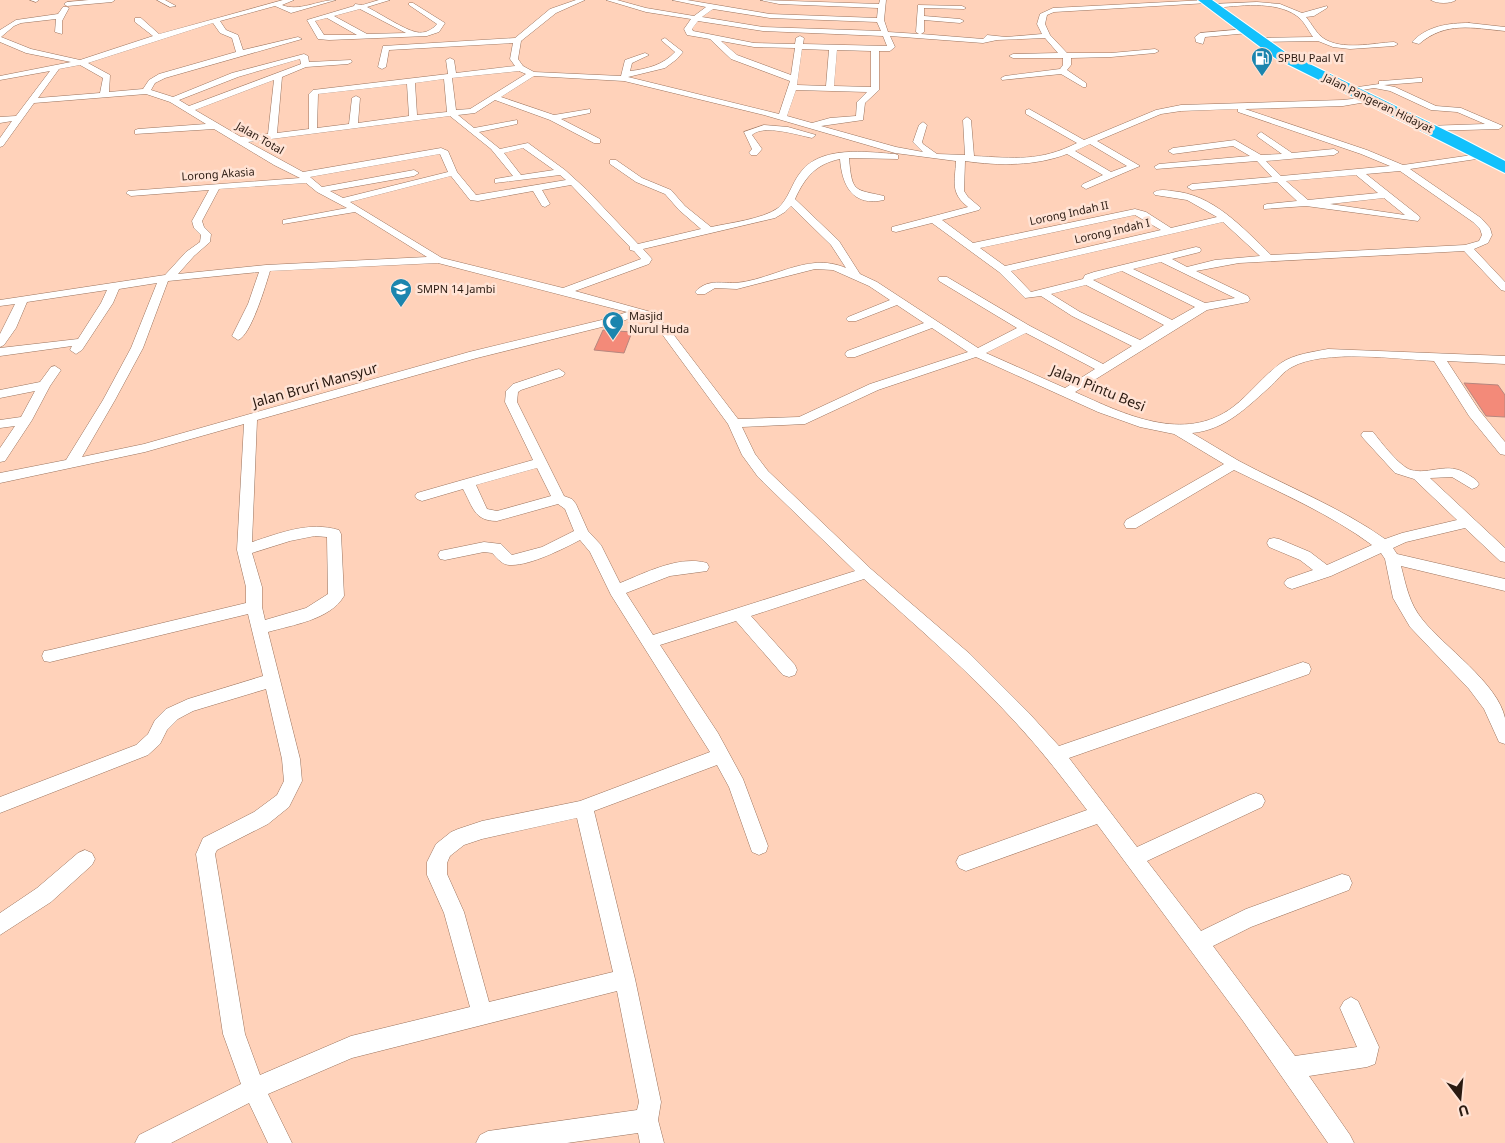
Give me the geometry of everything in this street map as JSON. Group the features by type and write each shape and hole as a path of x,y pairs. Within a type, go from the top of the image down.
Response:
{"highway":[{"name":"Jalan Pangeran Hidayat","path":"1208,2 1280,55 1483,155 1505,168"}],"street":[{"path":"59,32 58,20 68,2 112,0"},
{"path":"160,0 172,6"},
{"path":"0,78 79,63 214,20 291,0"},
{"path":"275,4 291,11 333,0"},
{"path":"347,0 413,34"},
{"path":"387,0 311,20 321,37 430,33 436,30 442,22 411,4 420,0"},
{"path":"382,67 386,48 426,49 461,43 518,40 553,11 582,0"},
{"path":"609,0 646,10 763,29 920,32 997,38 1047,36"},
{"path":"675,0 770,16 880,20"},
{"path":"711,7 696,18 688,31 690,33 754,45 875,49 891,47 880,20 882,3 779,2 765,0"},
{"path":"1103,0 1123,5"},
{"path":"1301,15 1326,10 1320,0"},
{"path":"1434,0 1452,0"},
{"path":"763,29 779,2"},
{"path":"1063,71 1068,65 1067,58 1047,36 1041,24 1044,14 1053,10 1144,2 1264,2 1293,10 1301,15 1320,39 1330,44 1394,44"},
{"path":"920,32 922,6 962,8"},
{"path":"219,10 230,16"},
{"path":"0,20 60,16"},
{"path":"328,16 365,36"},
{"path":"921,18 960,21"},
{"path":"27,19 11,25 0,37 12,45 79,63 101,71 107,76 104,95"},
{"path":"138,20 158,37"},
{"path":"214,20 221,26 223,31 235,37 240,53"},
{"path":"1416,42 1427,32 1443,26 1505,29"},
{"path":"782,117 793,83 797,46 802,31"},
{"path":"1200,42 1199,37 1203,35 1246,31"},
{"path":"886,32 985,41 997,38"},
{"path":"147,91 151,81 162,76 240,53 298,39"},
{"path":"714,39 734,57 793,83 830,88 875,90"},
{"path":"1259,40 1320,39"},
{"path":"518,40 514,59 520,68 532,74 625,77 698,98 782,117 863,142 895,150 940,157 1022,161 1046,159 1159,112 1181,108 1343,103 1369,98"},
{"path":"625,77 659,68 674,58 679,52 665,40"},
{"path":"460,53 461,43"},
{"path":"0,48 12,45"},
{"path":"830,88 833,47"},
{"path":"812,126 823,122 860,118 861,102 875,90 875,49"},
{"path":"1013,56 1111,55 1155,51"},
{"path":"625,77 628,62 645,55"},
{"path":"173,100 243,73 300,56 304,56 305,65"},
{"path":"188,109 305,65 349,58 346,79"},
{"path":"450,60 452,114 461,123 488,142 519,178"},
{"path":"0,144 56,68"},
{"path":"313,130 313,94 346,79 450,77 520,68"},
{"path":"1004,78 1063,71 1083,85"},
{"path":"243,73 262,82"},
{"path":"241,140 452,114 477,109 532,74"},
{"path":"272,135 278,76"},
{"path":"413,118 414,78"},
{"path":"1381,87 1379,85 1382,83 1419,80"},
{"path":"1351,90 1381,87 1403,93 1434,108 1458,110 1502,126"},
{"name":"Jalan Total","path":"32,101 147,91 173,100 214,126 304,177 320,190 357,209 438,260"},
{"path":"494,97 553,118 597,141"},
{"path":"353,126 356,98"},
{"path":"1187,270 1228,261 1467,248 1483,243 1487,235 1485,228 1402,168 1364,152 1229,106"},
{"path":"553,118 587,111"},
{"path":"1029,112 1135,166 1086,186"},
{"path":"0,120 21,118"},
{"path":"896,229 976,208 964,199 959,191 965,158 967,120"},
{"path":"473,131 514,122"},
{"path":"923,125 917,142 928,152 940,157"},
{"path":"138,132 214,126"},
{"path":"1429,128 1502,126"},
{"path":"754,153 757,149 748,132 763,128 782,129 834,140 863,142"},
{"path":"1261,135 1290,156"},
{"path":"1188,164 1173,150 1235,143 1258,158 1279,180 1306,203 1415,218 1358,172"},
{"path":"497,152 525,145 562,172 634,248 647,259 645,262 564,291"},
{"name":"Lorong Akasia","path":"131,193 215,187 304,177 441,151 445,153 453,173"},
{"path":"1068,151 1110,175"},
{"path":"1158,167 1334,152"},
{"path":"634,248 771,216 782,211 791,200 796,184 806,169 817,162 844,154 902,157 926,155"},
{"path":"844,154 846,182 858,196 881,198"},
{"path":"1192,187 1402,168 1483,155"},
{"path":"612,162 638,180 668,192 682,208 708,230"},
{"path":"498,181 562,172"},
{"path":"320,190 414,173"},
{"path":"342,201 453,173 473,198 572,182"},
{"path":"71,463 138,348 166,278 184,263 187,256 202,247 207,239 206,234 199,228 197,221 215,187"},
{"path":"537,189 546,204"},
{"path":"1158,193 1177,193 1203,204 1228,218 1269,259"},
{"path":"1267,207 1386,195"},
{"path":"791,200 834,241 850,263 855,275"},
{"path":"287,222 357,209"},
{"name":"Lorong Indah II","path":"971,247 1135,212 1142,214 1168,231"},
{"name":"Lorong Indah I","path":"1003,270 1228,218"},
{"path":"935,220 1003,270 1027,296 1087,281 1089,277 1196,250"},
{"path":"1467,248 1505,288"},
{"path":"1065,393 1172,325 1204,308 1244,300 1244,298 1161,258"},
{"path":"0,303 166,278 266,268 438,260 564,291 647,314 663,328 734,424 749,455 763,474 866,574 964,659 1022,717 1056,755 1198,942 1342,1143"},
{"name":"Jalan Pintu Besi","path":"701,292 713,285 738,286 815,266 835,267 872,284 977,353 1111,412 1145,424 1178,430 1202,428 1220,421 1237,410 1286,365 1303,358 1328,353 1505,360"},
{"path":"238,336 254,304 266,268"},
{"path":"1123,268 1204,308"},
{"path":"943,279 1026,328 1102,368"},
{"path":"1087,281 1172,325"},
{"path":"0,352 78,346 107,304 114,287"},
{"path":"1043,293 1076,314 1140,345"},
{"path":"0,343 10,328 22,300"},
{"path":"852,319 898,301"},
{"name":"Jalan Bruri Mansyur","path":"0,478 145,448 473,355 614,321 636,312"},
{"path":"852,354 932,324"},
{"path":"734,424 812,418 874,387 977,353 1026,328"},
{"path":"1438,357 1474,413 1505,451"},
{"path":"0,458 26,420 44,385 55,370"},
{"path":"559,373 523,384 512,391 511,402 559,499"},
{"path":"0,394 44,385"},
{"path":"251,419 244,550 254,587 254,607 291,759 293,781 283,801 260,818 210,844 205,854 234,1034 240,1055 254,1089 280,1143"},
{"path":"0,424 26,420"},
{"path":"1178,430 1234,464 1315,504 1366,533 1388,552 1505,585"},
{"path":"1368,435 1404,473 1418,475 1456,473 1472,484"},
{"path":"422,496 540,462"},
{"path":"1131,524 1234,464"},
{"path":"1418,475 1505,557"},
{"path":"468,484 482,512 487,516 497,516 559,499 567,502 572,507 582,534 596,550 616,591 722,756 737,785 759,846"},
{"path":"1292,584 1388,552 1425,531 1468,522"},
{"path":"244,550 305,532 328,530 334,534 336,596 330,604 321,609 260,628"},
{"path":"445,555 484,547 496,548 507,560 512,560 546,551 582,534"},
{"path":"1274,542 1305,556 1326,572"},
{"path":"1388,552 1401,598 1416,623 1491,705 1505,737"},
{"path":"616,591 674,570 689,566 702,567"},
{"path":"650,642 866,574"},
{"path":"50,656 254,607"},
{"path":"738,613 789,670"},
{"path":"1056,755 1303,669"},
{"path":"0,805 142,750 154,739 161,725 172,714 188,706 271,680"},
{"path":"482,1013 454,912 437,875 437,862 442,850 458,838 482,830 584,808 722,756"},
{"path":"1133,858 1256,801"},
{"path":"584,808 624,979 650,1102 647,1120 652,1143"},
{"path":"966,862 1101,814"},
{"path":"0,925 44,895 85,859"},
{"path":"1198,942 1246,919 1342,883"},
{"path":"147,1143 254,1089 351,1047 624,979"},
{"path":"1290,1068 1367,1056 1368,1047 1350,1008"},
{"path":"488,1143 647,1120"}],"building":[{"name":"Masjid Nurul Huda","path":"603,330 632,332 624,353 594,350"},
{"path":"1464,383 1498,385 1505,395 1505,417 1486,416"}],"place":[{"name":"SPBU Paal VI","path":"1262,77"},
{"name":"SMPN 14 Jambi","path":"401,308"},
{"name":"Masjid Nurul Huda","path":"613,341"}]}
